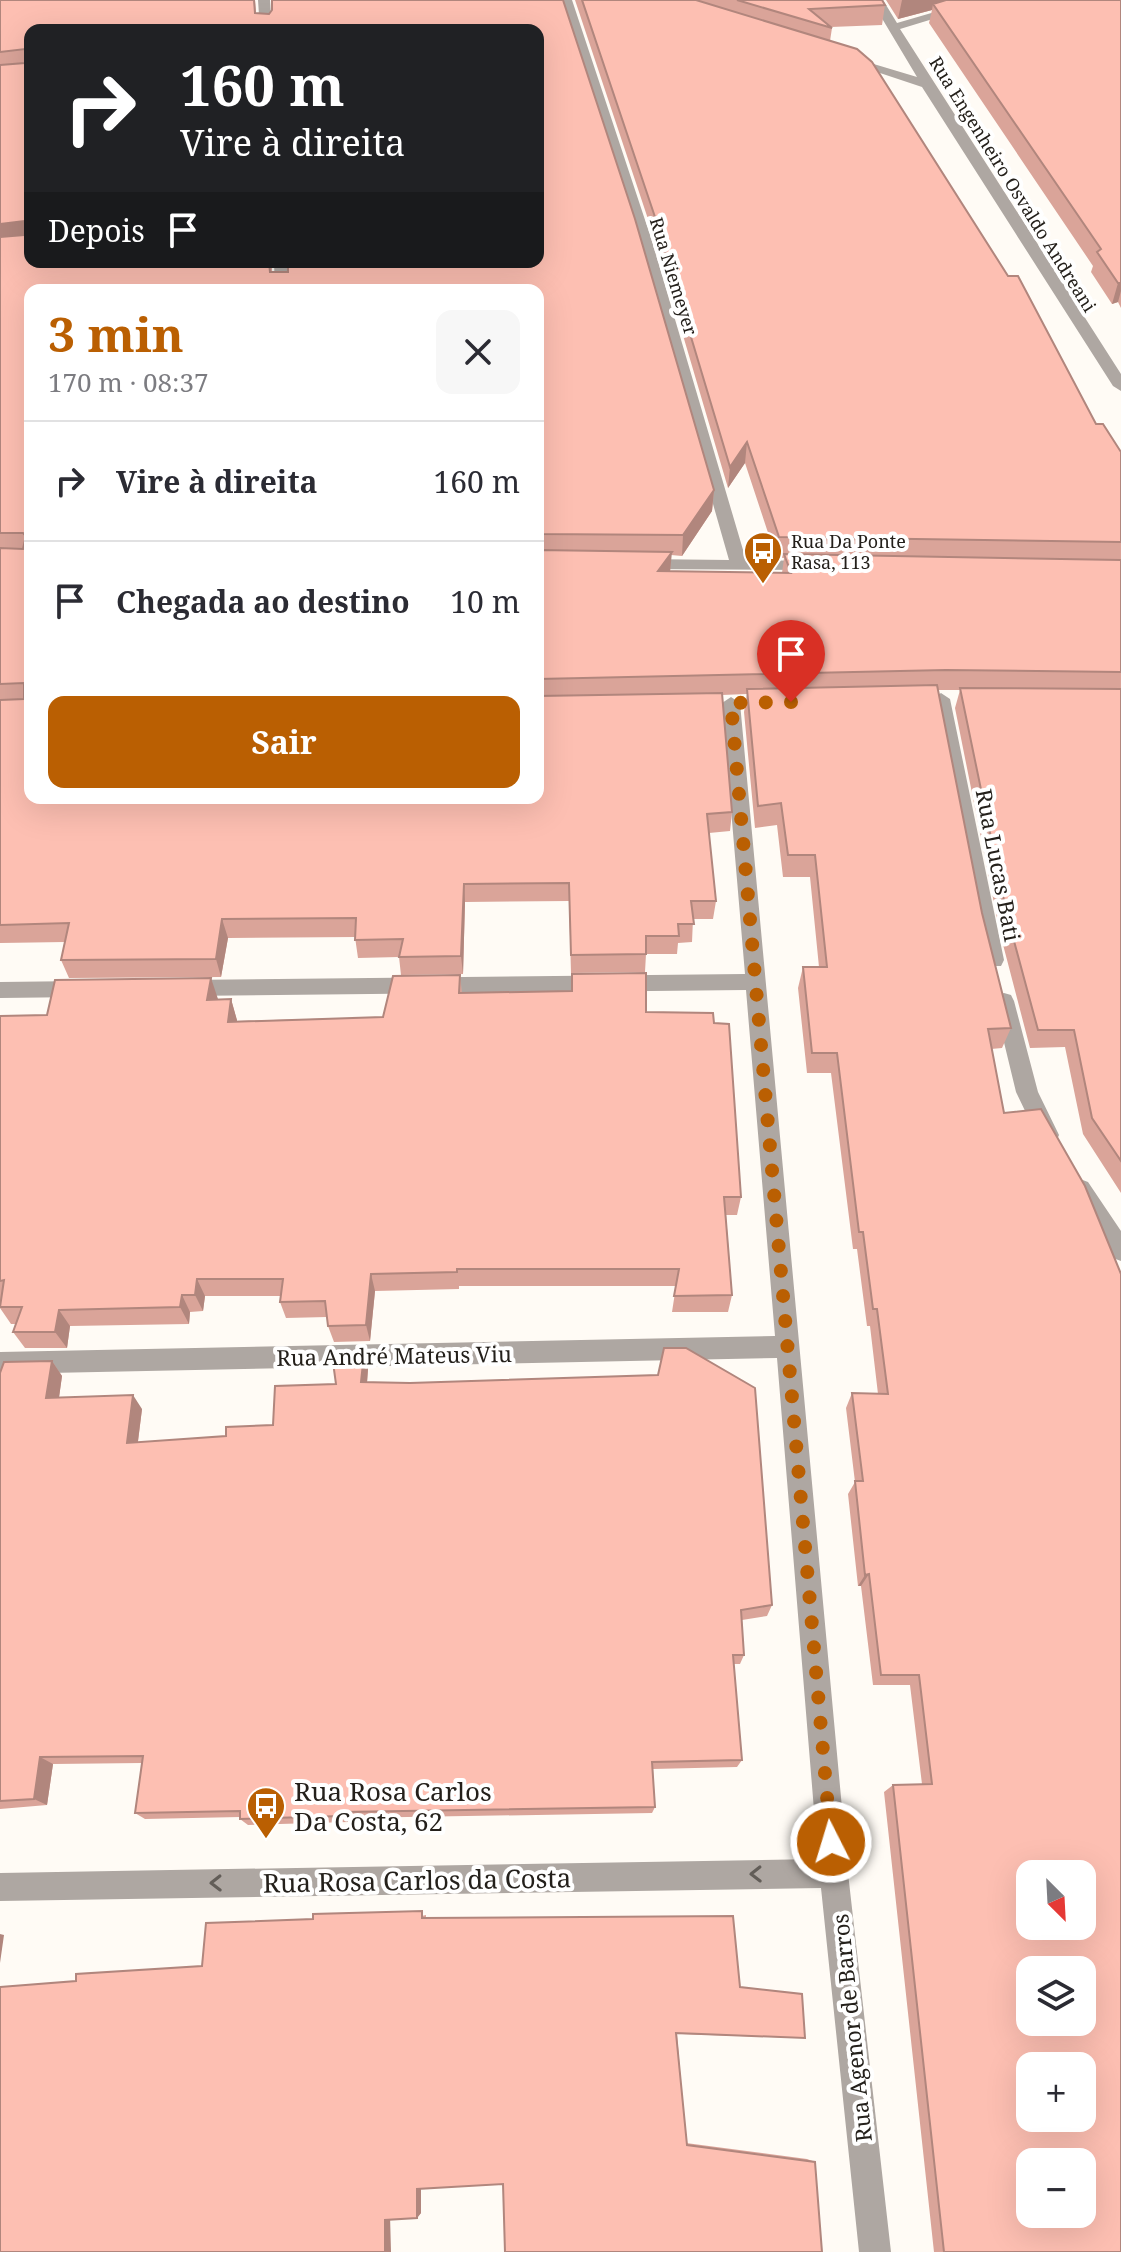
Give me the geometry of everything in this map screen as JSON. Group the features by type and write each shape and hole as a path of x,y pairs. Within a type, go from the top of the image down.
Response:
{"street":[{"path":"264,0 266,24"},
{"name":"Rua Niemeyer","path":"566,0 644,238 739,565"},
{"name":"Rua Engenheiro Osvaldo Andreani","path":"877,0 927,84 1121,386"},
{"path":"895,27 989,0"},
{"path":"835,57 927,84"},
{"path":"630,564 835,567"},
{"name":"Rua Lucas Bati","path":"941,699 987,934 1027,1092 1065,1166 1121,1251"},
{"name":"Rua Agenor de Barros","path":"731,703 834,1873 875,2252"},
{"path":"157,988 755,982"},
{"path":"0,990 110,989"},
{"name":"Rua André Mateus Viu","path":"0,1363 787,1347"},
{"name":"Rua Rosa Carlos da Costa","path":"0,1887 834,1873"}],"building":[{"path":"0,0 254,0 255,13 269,14 272,0 563,0 635,219 714,490 683,535 544,534 544,284 24,284 24,534 0,533 0,237 24,235 24,268 270,268 270,272 288,272 288,268 544,268 544,24 24,24 24,49 0,52"},
{"path":"582,0 696,0 857,49 872,62 1008,276 1018,276 1096,424 1103,424 1121,452 1121,542 779,537 747,442 730,467 655,217"},
{"path":"737,0 882,0 885,5 809,9 832,28"},
{"path":"946,0 1121,0 1121,283 1097,252 1101,249 933,4"},
{"path":"24,63 24,221 0,224 0,65"},
{"path":"24,545 24,683 0,684 0,548 23,549"},
{"path":"544,550 672,552 658,571 791,573 784,554 1121,560 1121,672 946,670 544,679"},
{"path":"937,685 982,913 1011,1028 988,1029 1004,1113 1041,1109 1085,1186 1121,1274 1121,2252 944,2252 893,1785 932,1784 919,1675 881,1675 869,1574 865,1575 855,1481 863,1481 852,1393 888,1394 877,1309 873,1309 863,1232 859,1232 837,1053 812,1053 803,967 827,967 815,855 788,855 781,803 758,806 747,689"},
{"path":"960,688 1121,689 1121,1161 1092,1118 1074,1030 1038,1030 1007,915"},
{"path":"722,693 732,812 707,814 716,901 691,901 694,924 678,924 679,936 646,936 646,954 571,955 569,883 464,884 461,956 399,957 403,939 355,940 356,918 222,919 216,959 61,960 69,923 0,925 0,700 24,699 24,804 544,804 544,696"},
{"path":"646,973 646,1012 713,1013 714,1023 729,1024 741,1197 724,1197 732,1295 674,1296 679,1269 457,1269 457,1272 371,1274 366,1325 328,1326 325,1301 280,1302 283,1279 197,1279 195,1295 182,1295 180,1307 59,1310 55,1332 13,1332 22,1307 0,1307 4,1280 0,1281 0,1016 47,1015 55,980 211,978 207,1000 231,999 228,1022 383,1017 393,976 460,975 459,993 572,991 572,974"},
{"path":"664,1348 686,1348 755,1388 772,1605 741,1610 744,1655 733,1655 742,1760 652,1762 655,1807 343,1812 342,1816 240,1819 240,1811 135,1813 143,1756 40,1757 34,1799 0,1801 0,1373 4,1362 52,1361 46,1398 133,1395 127,1443 226,1436 226,1427 273,1425 275,1386 336,1384 332,1355 364,1354 361,1382 410,1383 658,1375"},
{"path":"422,1911 422,1918 733,1916 740,1987 802,1994 805,2038 676,2033 687,2145 815,2162 822,2252 505,2252 503,2184 417,2189 417,2218 385,2220 385,2252 0,2252 0,1987 76,1981 76,1974 202,1966 206,1923 313,1919 313,1914"}],"place":[{"name":"Rua Da Ponte Rasa, 113","path":"763,585"},
{"name":"Rua Rosa Carlos Da Costa, 62","path":"266,1840"}],"route":[{"path":"791,702 731,703 831,1842"}]}
